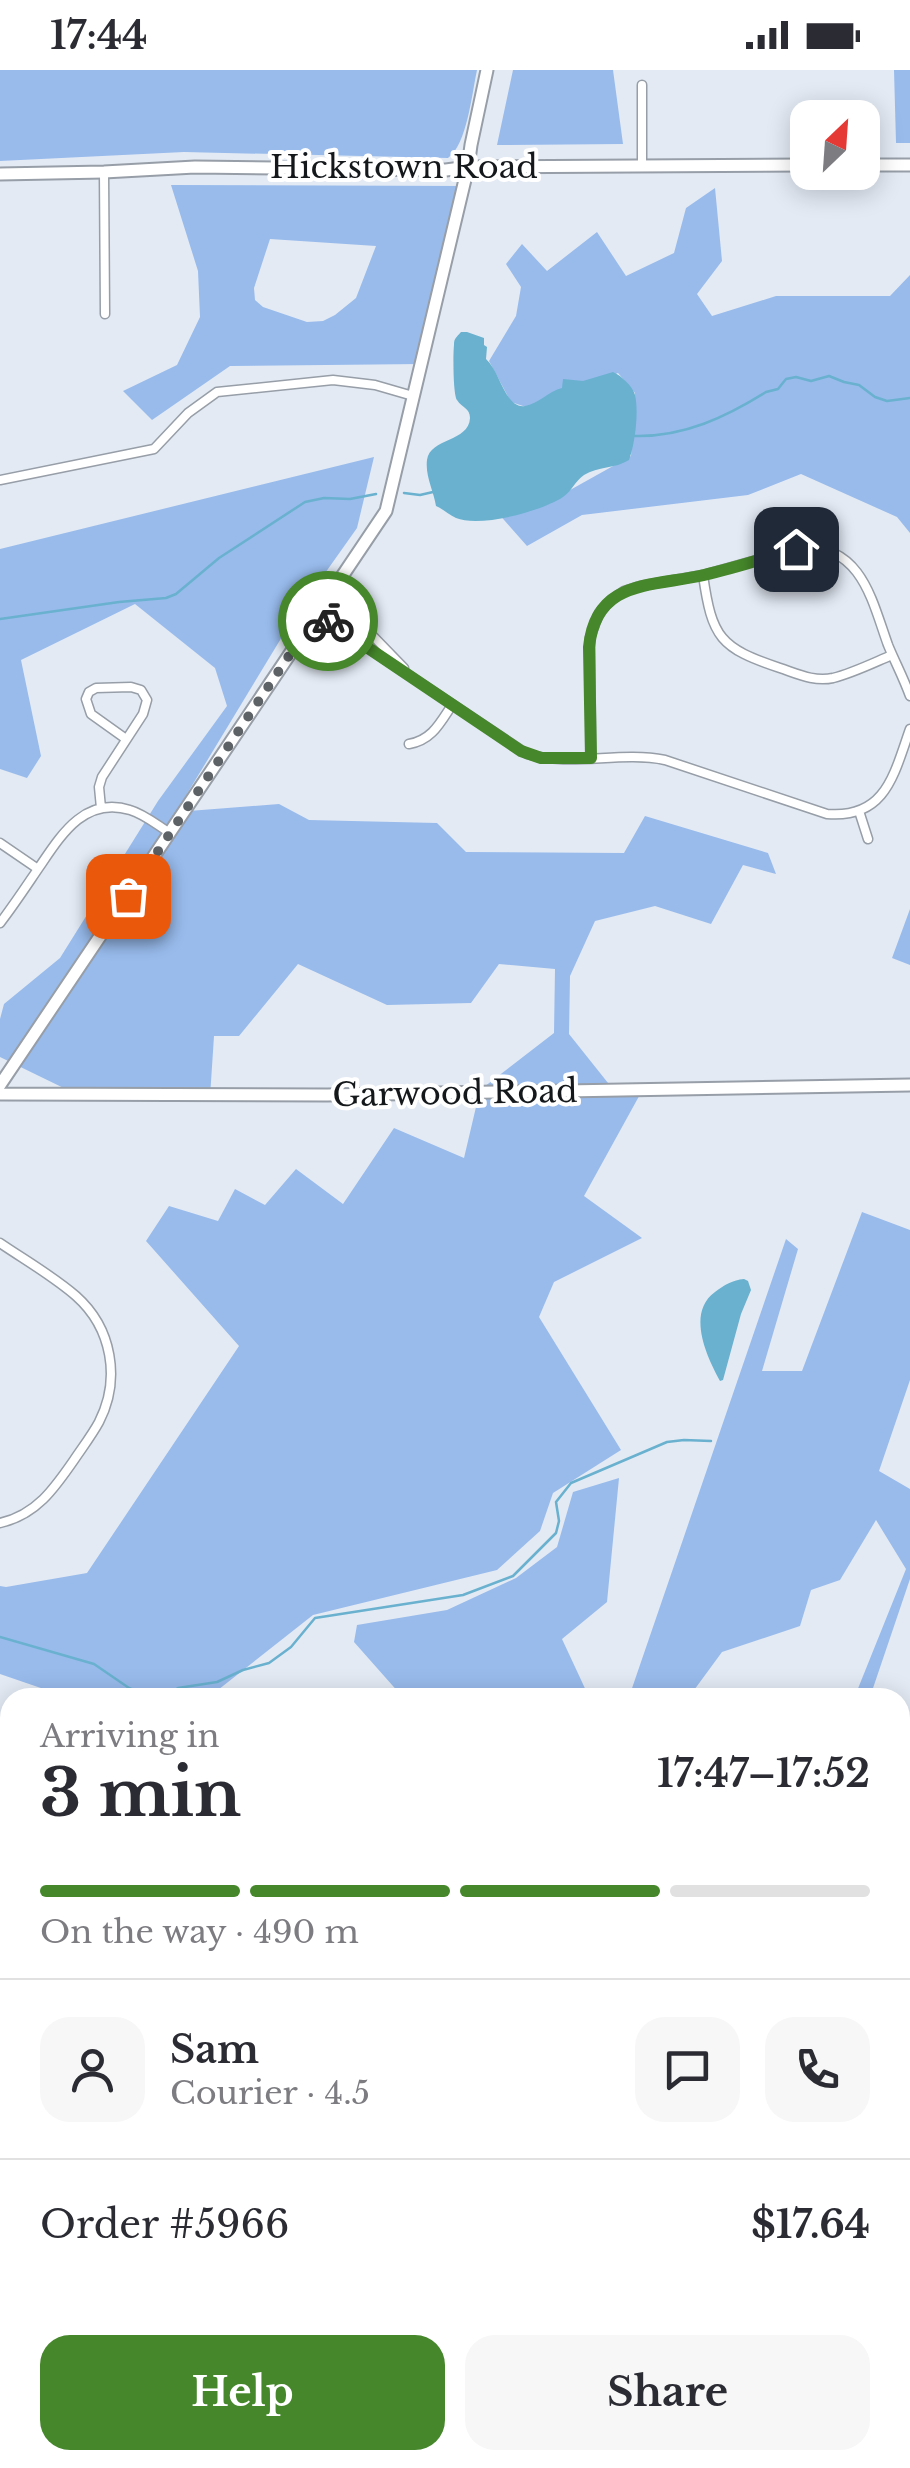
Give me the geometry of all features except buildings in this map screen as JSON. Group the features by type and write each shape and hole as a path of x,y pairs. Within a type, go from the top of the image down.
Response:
{"street":[{"path":"0,1085 386,511 468,167 487,70"},
{"path":"642,85 642,166"},
{"path":"880,165 910,164"},
{"name":"Hickstown Road","path":"0,174 195,166 446,170 790,166"},
{"path":"104,172 105,314"},
{"path":"0,480 154,449 188,413 216,392 333,380 375,385 412,396"},
{"path":"591,758 589,647 600,613 616,596 632,588 703,575 796,549 829,550 851,564 863,580 910,696"},
{"path":"703,575 709,611 720,635 749,658 809,678 824,679 892,655"},
{"path":"325,601 369,632 422,684"},
{"path":"317,614 527,754 665,760 817,812 844,815 872,805 888,786 910,729"},
{"path":"102,808 100,782 145,710 146,696 131,687 92,690 86,699 92,714 126,739"},
{"path":"410,744 431,735 452,705"},
{"path":"0,924 69,826 84,814 115,807 132,811 170,833"},
{"path":"859,812 868,839"},
{"path":"0,843 38,869"},
{"name":"Garwood Road","path":"0,1094 362,1094 910,1086"},
{"path":"0,1243 85,1305 100,1326 111,1360 111,1378 99,1421 54,1489 28,1512 0,1523"}],"shaded area":[{"path":"0,70 477,70 464,131 448,158 184,152 0,161"},
{"path":"513,70 613,70 623,144 497,145"},
{"path":"894,70 910,70 910,143 896,143"},
{"path":"171,185 463,186 421,364 230,366 152,420 123,391 177,365 200,317 198,271","holes":["270,239 376,246 356,298 323,321 307,322 263,307 255,300 254,288"]},
{"path":"715,188 722,261 697,294 712,316 776,296 890,296 910,275 910,533 897,517 801,474 748,495 582,515 527,546 497,512 545,504 631,456 635,393 618,373 532,409 511,402 489,361 516,316 521,287 506,264 522,244 547,271 597,232 626,276 674,253 686,208"},
{"path":"461,332 484,338 486,359 512,402 518,405 530,405 562,388 563,379 583,381 613,372 619,376 632,388 636,402 636,428 629,460 589,472 563,497 511,516 467,521 436,506 427,460 435,448 463,432 470,418 455,390 454,343"},
{"path":"374,457 357,528 294,617 176,812 279,804 309,820 437,823 466,852 624,853 645,816 768,853 776,874 743,865 711,924 655,906 595,921 570,976 569,1034 612,1088 643,1089 584,1196 642,1238 554,1282 539,1317 621,1450 553,1493 540,1531 497,1570 313,1615 220,1688 41,1688 0,1674 0,1586 87,1573 239,1346 146,1241 169,1206 218,1221 235,1189 265,1205 296,1169 343,1204 394,1128 464,1158 480,1090 554,1033 555,969 499,964 471,1003 387,1005 298,964 239,1036 214,1036 210,1097 78,1095 0,1057 4,1004 60,958 158,801 227,706 215,668 135,604 21,660 41,756 27,778 0,769 0,549"},
{"path":"910,909 910,965 892,958"},
{"path":"862,1212 910,1230 910,1380 879,1471 910,1489 910,1579 873,1688 858,1688 906,1569 876,1520 840,1580 811,1590 800,1626 722,1652 696,1688 632,1688 786,1239 798,1249 762,1371 802,1371"},
{"path":"744,1279 751,1290 720,1381 702,1335 702,1311 715,1292"},
{"path":"619,1478 607,1602 562,1639 585,1688 395,1688 354,1642 357,1625 447,1610 516,1578 557,1547 573,1492"}],"waterway":[{"path":"635,436 671,433 704,424 796,377 811,381 829,376 859,385 887,401 910,398"},
{"path":"404,493 433,492"},
{"path":"0,619 166,598 305,502 376,494"},
{"path":"178,1688 217,1682 269,1663 291,1647 315,1618 463,1595 513,1576 556,1533 556,1502 571,1483 667,1442 711,1441"},
{"path":"0,1637 94,1664 129,1688"}],"way so far":[{"path":"128,896 317,614 328,621"}],"route":[{"path":"328,621 521,751 541,758 591,758 589,647 592,629 604,607 632,588 703,575 796,549"}]}
